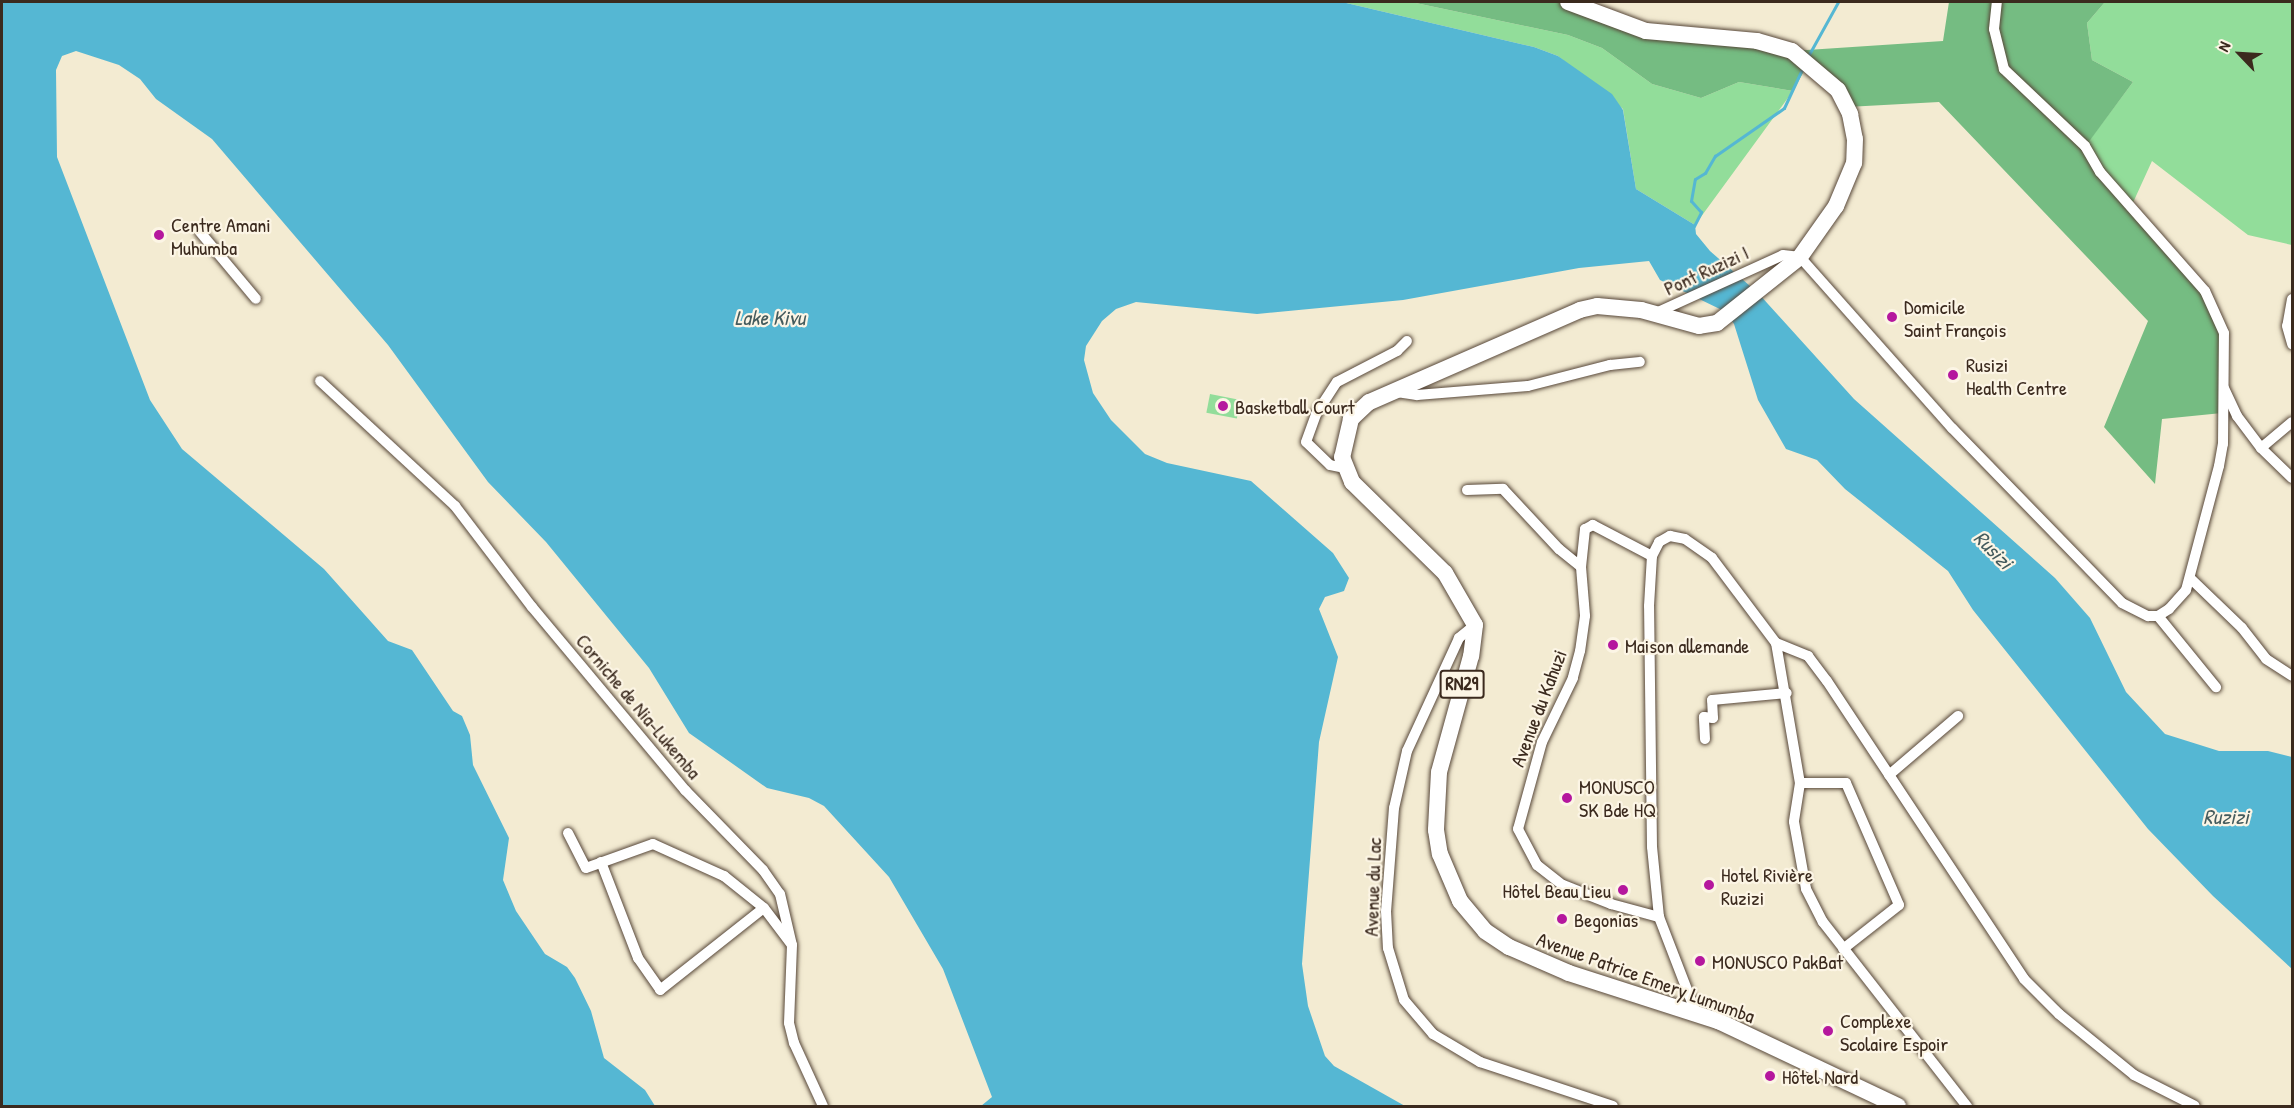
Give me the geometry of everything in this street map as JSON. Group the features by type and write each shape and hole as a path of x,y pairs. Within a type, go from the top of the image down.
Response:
{"main road":[{"path":"1475,625 1445,573 1352,482 1345,468 1342,445 1351,419 1360,408 1391,391 1580,309 1597,306 1658,312 1699,326 1717,324 1800,256 1836,206 1854,163 1855,139 1850,114 1838,90 1809,62 1792,51 1756,41 1646,32 1568,2"},
{"name":"Avenue Patrice Emery Lumumba","path":"1475,625 1471,656 1445,740 1436,806 1440,854 1460,901 1485,931 1530,959 1696,1013 1898,1107"}],"street":[{"path":"1997,2 1994,29 2004,69 2085,146 2100,172 2205,291 2224,333 2223,444 2186,590 2158,616"},
{"path":"200,232 256,299"},
{"name":"Pont Ruzizi I","path":"1658,312 1770,260 1789,254 1800,256"},
{"path":"1800,256 1952,428 2122,603 2136,613 2158,616 2216,687"},
{"path":"2292,299 2288,326 2292,344"},
{"path":"1345,468 1330,465 1306,442 1316,414 1337,382 1397,351 1407,341"},
{"path":"1391,391 1417,394 1484,391 1640,362"},
{"name":"Corniche de Nia-Lukemba","path":"320,381 455,506 532,607 685,790 763,870 780,894 792,945 789,1023 794,1043 823,1107"},
{"path":"2223,385 2237,416 2261,448 2292,478"},
{"path":"2261,448 2292,422"},
{"path":"1467,490 1503,489 1559,549 1581,567"},
{"name":"Avenue du Kahuzi","path":"1652,556 1593,525 1583,533 1581,567 1585,616 1576,671 1542,742 1518,829 1537,865 1563,885 1611,904 1659,917"},
{"path":"1696,1013 1659,917 1652,847 1649,737 1652,556 1659,542 1670,536 1697,547 1713,558 1776,643 1787,693 1800,783 1794,822 1802,875 1817,912 1843,949 1967,1107"},
{"path":"2190,579 2242,628 2266,659 2292,676"},
{"name":"Avenue du Lac","path":"1475,625 1460,638 1407,751 1394,808 1386,912 1388,948 1404,1000 1433,1034 1480,1062 1613,1107"},
{"path":"1776,643 1808,656 1889,775 1972,904 2036,992 2134,1075 2195,1107"},
{"path":"1705,739 1704,717 1713,718 1712,700 1787,693"},
{"path":"1889,775 1958,716"},
{"path":"1800,783 1846,783 1899,905 1843,949"},
{"path":"568,833 581,864 590,867 647,844 663,846 724,876 764,908 792,945"},
{"path":"601,862 638,958 660,990 764,908"}],"green space":[{"path":"1342,2 1411,2 1568,35 1602,48 1652,84 1701,98 1739,82 1793,91 1695,225 1636,189 1623,109 1558,56 1534,47"},
{"path":"1411,2 1568,2 1628,25 1792,51 1943,41 1949,2 2105,2 2087,23 2092,60 2133,82 2085,147 2192,275 2224,333 2222,413 2162,419 2155,484 2104,427 2148,321 1939,102 1847,107 1809,62 1793,91 1739,82 1701,98 1652,84 1602,48 1568,35"},
{"path":"2105,2 2292,2 2292,245 2248,235 2152,161 2131,207 2085,146 2133,82 2092,60 2087,23"},
{"name":"Basketball Court","path":"1210,394 1240,400 1237,419 1206,413"}],"water":[{"name":"Lake Kivu","path":"2,2 1342,2 1534,47 1558,56 1612,94 1623,110 1636,189 1695,225 1696,234 1710,251 1758,293 1854,399 2055,578 2090,618 2126,692 2165,734 2219,751 2268,751 2292,757 2292,969 2213,896 2148,829 1973,610 1948,571 1845,489 1817,460 1786,449 1758,400 1734,324 1726,312 1660,280 1649,261 1579,268 1403,300 1257,314 1136,302 1116,309 1102,321 1086,346 1084,360 1093,393 1111,420 1145,454 1167,463 1251,481 1333,553 1349,578 1344,591 1325,597 1319,609 1338,657 1319,742 1302,964 1308,1006 1325,1056 1334,1066 1405,1106 981,1106 992,1097 943,969 889,877 824,806 809,798 767,788 689,733 649,668 546,542 488,482 388,345 212,139 156,99 140,79 119,65 76,51 62,56 56,70 57,157 150,400 182,449 324,569 388,641 412,650 453,711 462,716 470,735 473,765 509,838 503,880 516,911 545,954 567,967 575,978 591,1011 604,1058 645,1090 655,1106 2,1106"}],"waterway":[{"path":"1807,58 1838,2"},
{"path":"1694,226 1701,212 1691,201 1695,179 1705,173 1715,156 1784,108 1803,67"}],"place":[{"name":"Centre Amani Muhumba","path":"159,235"},
{"name":"Domicile Saint François","path":"1892,317"},
{"name":"Rusizi Health Centre","path":"1953,375"},
{"name":"Basketball Court","path":"1223,406"},
{"name":"Maison allemande","path":"1613,645"},
{"name":"MONUSCO SK Bde HQ","path":"1567,798"},
{"name":"Hotel Rivière Ruzizi","path":"1709,885"},
{"name":"Hôtel Beau Lieu","path":"1623,890"},
{"name":"Begonias","path":"1562,919"},
{"name":"MONUSCO PakBat","path":"1700,961"},
{"name":"Complexe Scolaire Espoir","path":"1828,1031"},
{"name":"Hôtel Nard","path":"1770,1076"}],"water label":[{"name":"Rusizi","path":"1993,550"},
{"name":"Ruzizi","path":"2226,817"}]}
